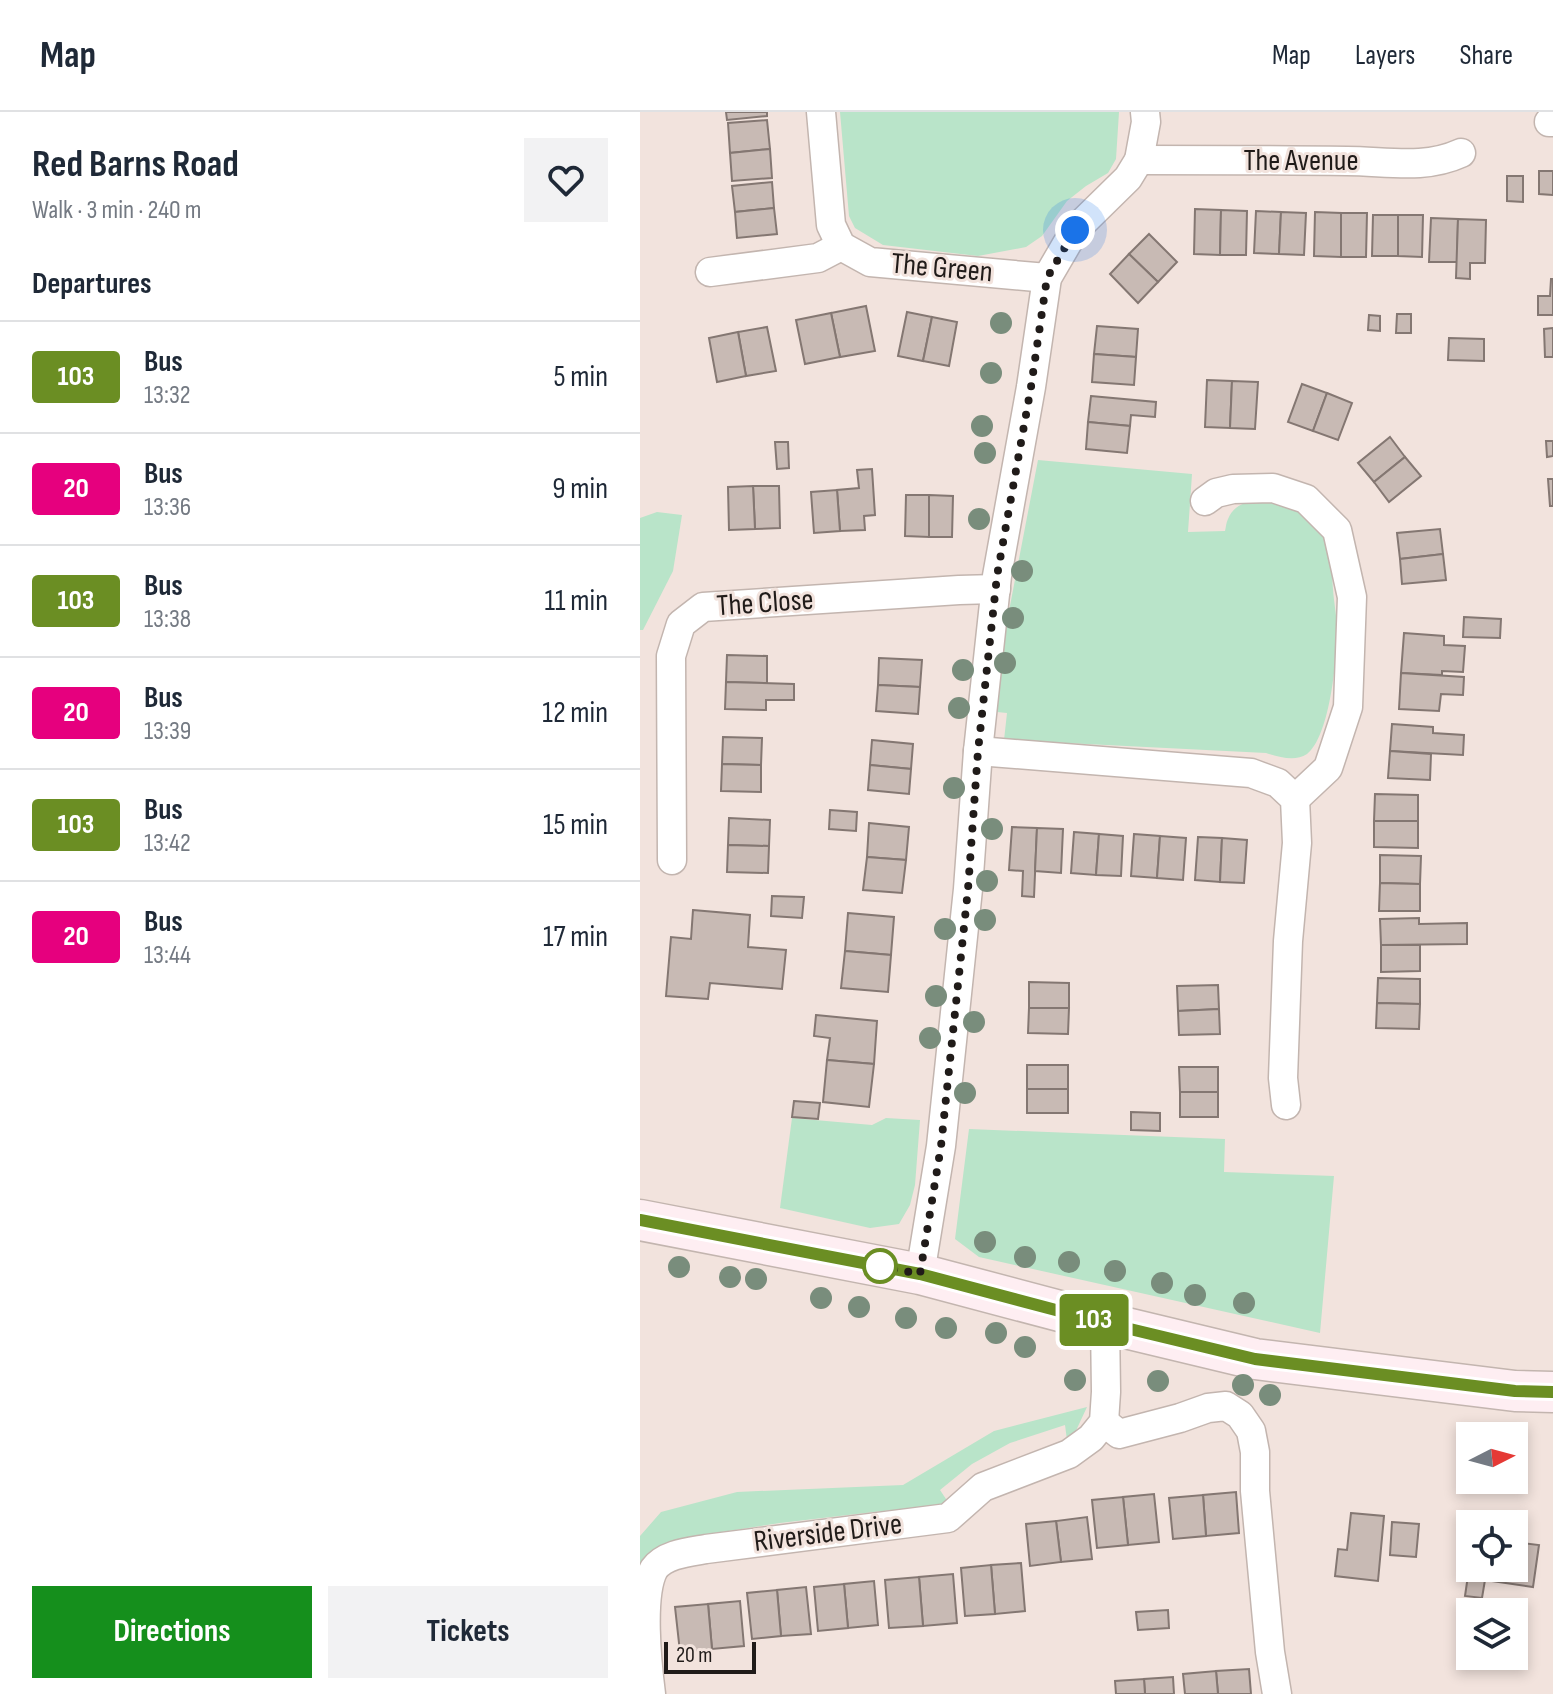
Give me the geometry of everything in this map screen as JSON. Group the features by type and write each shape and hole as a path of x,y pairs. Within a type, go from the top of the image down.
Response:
{"street":[{"path":"710,272 818,258 841,246 831,225 821,112"},
{"path":"920,1274 941,1146 996,589 1047,278 1075,230 1128,178 1139,160 1145,112"},
{"name":"The Avenue","path":"1139,160 1424,164 1446,160 1461,153"},
{"name":"The Green","path":"841,246 870,262 1047,278"},
{"path":"1205,501 1216,493 1233,489 1273,488 1306,499 1337,530 1352,597 1348,707 1328,768 1295,799"},
{"name":"The Close","path":"672,860 671,656 681,624 703,607 996,589"},
{"path":"978,751 1251,773 1278,783 1295,799 1297,843 1288,941 1283,1078 1286,1105"},
{"path":"640,1220 920,1274 1255,1359 1515,1391 1553,1392"},
{"path":"1105,1323 1104,1422 1119,1434 1208,1408 1226,1406 1240,1415 1251,1431 1270,1652 1277,1694"},
{"name":"Riverside Drive","path":"651,1694 644,1613 647,1584 655,1567 670,1557 706,1549 948,1518 983,1487 1069,1454 1091,1438 1104,1422"}],"green space":[{"path":"840,112 1119,112 1116,159 1108,173 1067,201 1042,236 1026,247 978,256 883,245 855,228 849,216"},
{"path":"1038,460 1192,474 1188,532 1225,531 1235,508 1260,501 1289,506 1323,529 1331,558 1336,650 1326,717 1315,745 1307,754 1292,758 1266,753 1004,740 1007,713 997,712 1004,637"},
{"path":"657,512 682,515 673,571 643,630 640,630 640,518"},
{"path":"792,1118 872,1125 886,1118 920,1120 915,1185 910,1205 899,1224 870,1228 780,1208"},
{"path":"969,1129 1225,1139 1224,1172 1334,1176 1320,1333 979,1257 955,1239"},
{"path":"1087,1407 1073,1437 1067,1440 1065,1425 1010,1443 972,1464 940,1490 948,1502 935,1508 882,1511 696,1536 647,1555 640,1569 640,1536 661,1512 737,1492 903,1485 994,1431"}],"building":[{"path":"726,112 767,112 767,116 727,120"},
{"path":"767,120 770,149 730,153 728,123"},
{"path":"770,149 772,178 732,181 730,153"},
{"path":"1539,171 1553,171 1553,195 1539,194"},
{"path":"1507,176 1523,176 1523,202 1507,201"},
{"path":"772,182 774,208 735,212 732,186"},
{"path":"774,208 777,234 737,238 735,212"},
{"path":"1195,209 1221,210 1220,255 1194,254"},
{"path":"1221,210 1247,211 1246,255 1220,255"},
{"path":"1256,211 1281,212 1279,254 1254,253"},
{"path":"1281,212 1306,213 1304,255 1279,254"},
{"path":"1315,212 1341,213 1341,257 1314,256"},
{"path":"1341,213 1367,213 1366,257 1341,257"},
{"path":"1373,215 1398,215 1398,256 1372,256"},
{"path":"1398,215 1423,215 1422,257 1398,256"},
{"path":"1431,218 1458,219 1457,262 1429,262"},
{"path":"1458,219 1486,220 1485,263 1470,263 1470,279 1456,278"},
{"path":"1149,234 1177,262 1158,282 1129,254"},
{"path":"1129,254 1158,282 1138,303 1110,274"},
{"path":"1551,279 1553,315 1538,315 1538,296 1550,296"},
{"path":"866,306 875,351 840,357 831,313"},
{"path":"907,312 932,317 923,361 898,356"},
{"path":"831,313 840,357 805,364 796,320"},
{"path":"1397,314 1411,314 1411,333 1396,333"},
{"path":"1369,315 1380,316 1380,331 1368,330"},
{"path":"932,317 957,322 949,366 923,361"},
{"path":"1097,326 1138,329 1136,357 1094,354"},
{"path":"767,327 776,371 746,376 738,332"},
{"path":"1553,328 1553,357 1545,357 1544,329"},
{"path":"738,332 746,376 717,382 709,338"},
{"path":"1449,338 1484,339 1484,361 1448,360"},
{"path":"1094,354 1136,357 1134,385 1092,382"},
{"path":"1207,380 1232,381 1230,428 1205,427"},
{"path":"1232,381 1258,382 1255,429 1230,428"},
{"path":"1302,384 1327,393 1313,431 1288,422"},
{"path":"1327,393 1352,403 1338,440 1313,431"},
{"path":"1091,396 1156,402 1155,417 1131,415 1130,426 1088,422"},
{"path":"1088,422 1130,426 1127,453 1086,449"},
{"path":"1390,437 1405,457 1374,482 1358,463"},
{"path":"1546,441 1553,441 1553,456 1547,457"},
{"path":"775,442 788,442 789,468 777,469"},
{"path":"1405,457 1421,476 1389,502 1374,482"},
{"path":"872,469 875,515 864,516 865,530 840,531 837,490 859,488 857,470"},
{"path":"1548,479 1553,479 1553,506 1550,506"},
{"path":"753,486 779,486 780,528 755,529"},
{"path":"753,486 755,529 729,530 728,487"},
{"path":"837,490 840,531 814,533 811,492"},
{"path":"906,495 929,495 929,537 905,536"},
{"path":"929,495 953,496 952,537 929,537"},
{"path":"1440,529 1443,554 1400,559 1397,533"},
{"path":"1443,554 1446,580 1402,584 1400,559"},
{"path":"1464,617 1501,619 1500,638 1463,637"},
{"path":"1404,633 1444,636 1444,645 1465,646 1463,672 1442,671 1442,675 1401,673"},
{"path":"727,655 767,656 767,683 726,682"},
{"path":"879,658 922,660 920,687 878,685"},
{"path":"1401,673 1464,677 1463,695 1441,694 1439,711 1399,709"},
{"path":"726,682 794,684 794,700 766,700 766,710 725,709"},
{"path":"878,685 920,687 918,714 876,711"},
{"path":"1392,724 1433,727 1433,733 1464,735 1463,755 1390,751"},
{"path":"723,737 762,738 761,765 722,764"},
{"path":"872,740 913,744 911,769 870,765"},
{"path":"1390,751 1431,754 1430,780 1388,778"},
{"path":"722,764 761,765 761,792 721,791"},
{"path":"870,765 911,769 909,794 868,790"},
{"path":"1375,794 1418,795 1418,821 1374,821"},
{"path":"830,810 857,812 856,831 829,829"},
{"path":"729,818 770,820 769,846 728,845"},
{"path":"1374,821 1418,821 1418,848 1374,847"},
{"path":"869,823 909,827 906,860 867,857"},
{"path":"1012,827 1037,828 1034,897 1022,896 1023,871 1009,870"},
{"path":"1037,828 1063,829 1061,873 1035,871"},
{"path":"1074,832 1099,834 1096,875 1071,873"},
{"path":"1099,834 1123,836 1121,876 1096,875"},
{"path":"1134,834 1160,836 1157,878 1131,876"},
{"path":"1160,836 1186,838 1183,880 1157,878"},
{"path":"1198,837 1222,838 1220,882 1195,880"},
{"path":"1222,838 1247,840 1244,883 1220,882"},
{"path":"728,845 769,846 768,873 727,872"},
{"path":"1380,855 1421,856 1420,884 1380,883"},
{"path":"867,857 906,860 902,893 863,890"},
{"path":"1380,883 1420,884 1420,911 1379,911"},
{"path":"772,896 804,897 802,918 771,916"},
{"path":"693,910 750,915 748,947 786,950 782,989 710,983 708,999 666,996 671,937 691,939"},
{"path":"848,913 894,917 891,955 845,951"},
{"path":"1419,918 1419,924 1467,923 1467,944 1381,945 1380,919"},
{"path":"1381,945 1420,945 1420,971 1381,972"},
{"path":"845,951 891,955 888,992 841,988"},
{"path":"1378,978 1420,979 1420,1004 1377,1003"},
{"path":"1029,982 1069,983 1069,1008 1029,1008"},
{"path":"1218,985 1219,1009 1178,1011 1177,986"},
{"path":"1377,1003 1420,1004 1419,1029 1376,1028"},
{"path":"1029,1008 1069,1008 1068,1034 1028,1033"},
{"path":"1219,1009 1220,1034 1179,1035 1178,1011"},
{"path":"816,1015 877,1021 874,1064 827,1060 830,1038 814,1036"},
{"path":"827,1060 874,1064 869,1107 823,1102"},
{"path":"1027,1065 1068,1065 1068,1089 1027,1089"},
{"path":"1179,1067 1218,1067 1218,1092 1180,1092"},
{"path":"1027,1089 1068,1089 1068,1113 1027,1113"},
{"path":"1180,1092 1218,1092 1218,1117 1180,1117"},
{"path":"794,1101 820,1103 818,1119 792,1117"},
{"path":"1131,1112 1160,1113 1160,1131 1131,1130"},
{"path":"1236,1492 1239,1533 1206,1536 1203,1495"},
{"path":"1154,1494 1159,1542 1128,1545 1123,1497"},
{"path":"1203,1495 1206,1536 1173,1539 1169,1498"},
{"path":"1123,1497 1128,1545 1097,1548 1092,1500"},
{"path":"1351,1513 1384,1516 1378,1581 1335,1576 1338,1549 1347,1550"},
{"path":"1087,1517 1092,1559 1061,1562 1056,1521"},
{"path":"1056,1521 1061,1562 1030,1566 1026,1524"},
{"path":"1392,1522 1419,1524 1416,1557 1390,1555"},
{"path":"1528,1544 1539,1545 1533,1587 1499,1582 1528,1582"},
{"path":"1021,1563 1025,1611 995,1614 991,1565"},
{"path":"991,1565 995,1614 965,1616 961,1568"},
{"path":"953,1574 957,1623 923,1626 919,1577"},
{"path":"919,1577 923,1626 889,1628 885,1580"},
{"path":"874,1581 878,1625 848,1628 844,1584"},
{"path":"1467,1582 1485,1582 1482,1598 1465,1596"},
{"path":"844,1584 848,1628 818,1631 814,1587"},
{"path":"806,1587 811,1634 781,1636 777,1590"},
{"path":"777,1590 781,1636 752,1639 747,1593"},
{"path":"740,1601 744,1646 712,1649 708,1604"},
{"path":"708,1604 712,1649 680,1652 675,1607"},
{"path":"1168,1610 1169,1628 1138,1630 1136,1612"},
{"path":"1249,1669 1251,1694 1218,1694 1216,1671"},
{"path":"1216,1671 1218,1694 1185,1694 1183,1674"},
{"path":"1173,1677 1174,1694 1145,1694 1144,1679"},
{"path":"1144,1679 1145,1694 1116,1694 1115,1681"}],"bus line":[{"name":"103","path":"640,1220 920,1274 1255,1359 1515,1391 1553,1392"}],"route":[{"path":"880,1266 920,1274 941,1146 997,576 1047,278 1075,230"}]}
